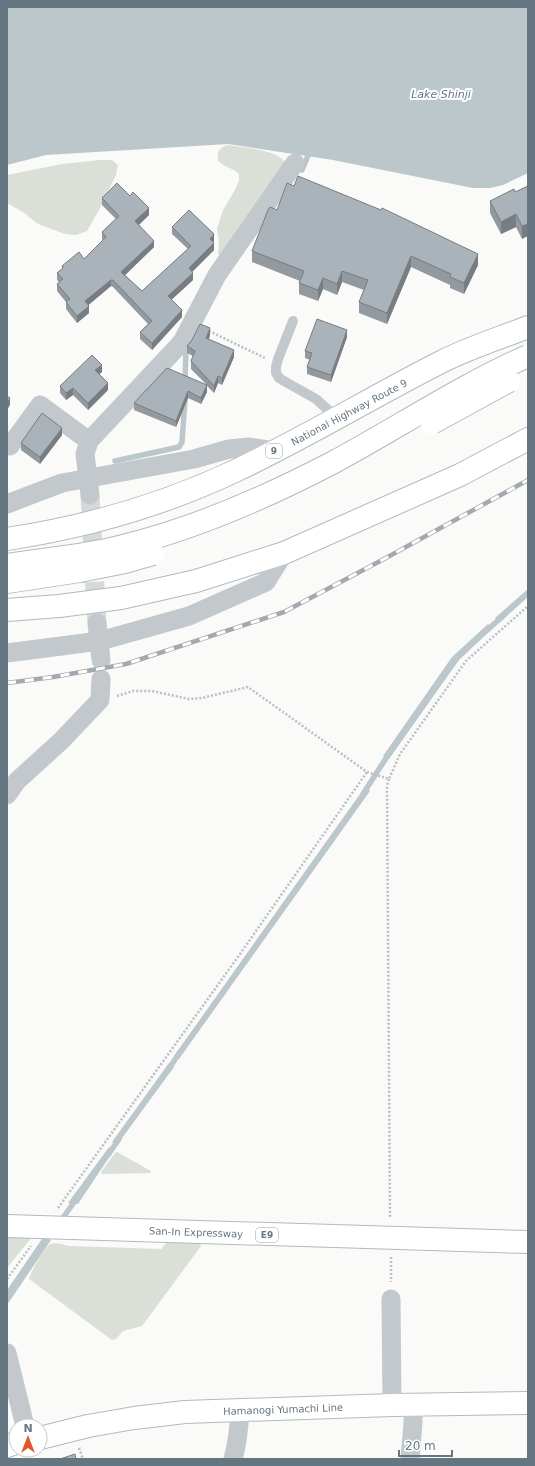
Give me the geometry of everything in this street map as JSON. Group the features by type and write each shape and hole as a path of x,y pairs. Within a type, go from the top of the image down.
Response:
{"main road":[{"name":"National Highway Route 9","path":"7,539 85,525 135,510 194,488 275,451 442,361 528,327"},
{"path":"7,582 79,563 123,546 170,533 214,517 256,499 335,461 462,388 528,356"},
{"path":"7,565 126,562 170,549 217,532 263,512 346,471 467,403 528,372"},
{"path":"7,610 59,606 121,598 196,581 284,553 460,475 528,439"},
{"name":"San-In Expressway","path":"7,1214 528,1230"},
{"name":"San-In Expressway","path":"7,1226 528,1242"},
{"name":"Hamanogi Yumachi Line","path":"48,1436 88,1426 134,1418 185,1412 402,1405 528,1403"}],"street":[{"path":"89,486 85,454 90,441 182,342 217,275 295,163"},
{"path":"10,446 40,405 90,441"},
{"path":"7,504 62,483 89,486 152,467 194,459 229,449 249,447 275,451"},
{"path":"7,653 99,632 189,616 266,582 284,553"},
{"path":"99,632 101,660"},
{"path":"7,795 17,781 61,741 100,700 101,679"},
{"path":"391,1299 402,1405 413,1423 410,1459"},
{"path":"7,1353 23,1418"},
{"path":"233,1459 239,1432 240,1410"}],"lane":[{"path":"293,321 277,364 276,373 279,378 316,399 337,418"}],"path":[{"path":"192,323 277,364"},
{"path":"390,1220 387,786 400,754 466,661 528,606"},
{"path":"100,700 133,691 152,691 189,699 202,698 248,687 368,773 389,779"},
{"path":"54,1214 368,773"},
{"path":"7,1279 35,1240"},
{"path":"391,1252 391,1299"},
{"path":"79,1447 83,1459"}],"shaded area":[{"path":"228,145 250,148 274,154 285,162 221,256 218,254 219,242 217,229 223,210 239,180 239,174 218,161 219,150"},
{"path":"112,160 118,165 116,175 87,231 76,235 65,234 38,224 23,212 7,203 7,175 62,164"},
{"path":"117,1152 151,1171 150,1173 102,1174 101,1172"},
{"path":"7,1234 32,1237 7,1268"},
{"path":"167,1242 200,1243 201,1246 142,1326 123,1331 116,1339 112,1340 29,1279 41,1256 51,1244 56,1243 69,1246 161,1249"}],"water":[{"name":"Lake Shinji","path":"7,7 528,7 528,173 503,185 490,188 473,188 333,160 228,144 46,155 7,165"},
{"path":"528,589 528,597 499,623 495,618"},
{"path":"488,624 492,629 459,660 389,759 383,756 452,657"},
{"path":"365,787 370,791 179,1059 174,1056"},
{"path":"169,1063 174,1067 117,1145 112,1142"},
{"path":"109,1147 114,1150 78,1204 68,1203"},
{"path":"44,1236 51,1240 7,1305 7,1290"}],"building":[{"path":"298,176 381,210 382,208 478,254 464,283 450,277 451,274 411,256 387,313 359,302 368,280 342,271 337,284 323,278 318,290 299,283 304,271 252,251 268,210 270,207 277,210 287,183 294,186"},
{"path":"117,183 130,196 133,192 149,208 135,221 154,241 121,272 142,291 191,246 172,227 189,210 214,234 210,239 214,243 189,268 193,273 168,296 182,310 152,343 140,332 152,321 113,280 85,301 89,306 77,316 66,302 70,299 57,284 63,279 57,273 63,268 62,266 79,252 84,259 106,237 102,232 119,216 102,198"},
{"path":"528,186 528,224 522,226 516,214 501,222 490,201 514,189 515,192"},
{"path":"317,319 347,330 331,375 307,367 312,353 305,351"},
{"path":"200,324 210,328 206,338 234,350 222,378 218,376 214,386 191,361 195,351 187,346 192,340"},
{"path":"92,355 102,365 95,370 108,383 88,403 73,388 66,393 60,386"},
{"path":"167,368 207,385 201,398 188,391 176,421 134,403"},
{"path":"7,396 10,398 7,403"},
{"path":"42,413 62,428 40,457 21,443"},
{"path":"75,1454 76,1459 60,1459"}],"waterway":[{"path":"302,170 310,151"},
{"path":"185,383 187,346"},
{"path":"115,461 179,447 182,442 185,400"},
{"path":"485,632 503,616"},
{"path":"363,794 390,752"},
{"path":"168,1070 180,1052"},
{"path":"108,1155 119,1139"},
{"path":"60,1222 77,1198"}],"tunnel":[{"path":"90,495 97,623"}],"railway":[{"path":"7,683 53,677 126,664 284,612 528,480"}]}
